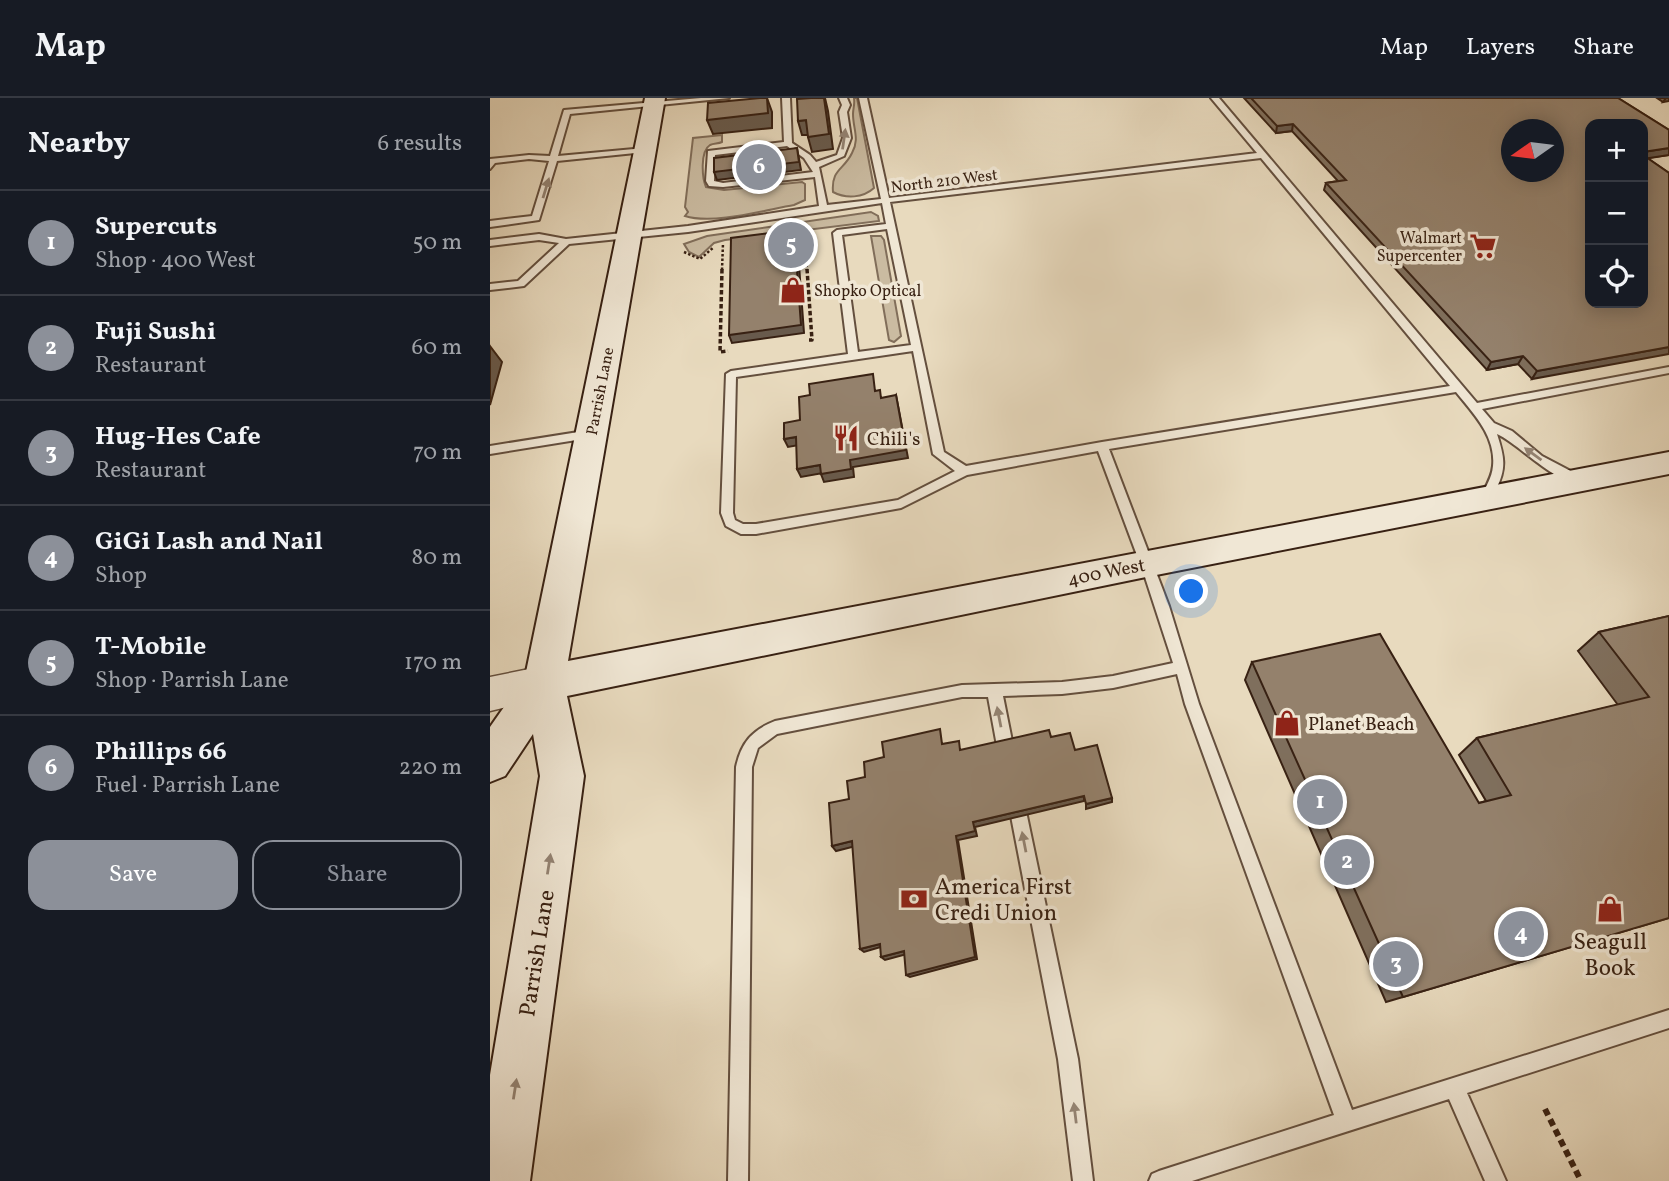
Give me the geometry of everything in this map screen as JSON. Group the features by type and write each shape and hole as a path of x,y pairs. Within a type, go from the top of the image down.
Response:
{"main road":[{"name":"Parrish Lane","path":"501,1181 562,776 544,683 654,102"},
{"name":"400 West","path":"544,683 1146,563 1669,463"},
{"name":"Parrish Lane","path":"490,762 544,683"}],"street":[{"path":"490,694 544,683"}],"lane":[{"path":"490,224 536,218 567,112 654,102 725,98"},
{"path":"786,98 788,144"},
{"path":"823,208 817,169 806,153 788,144 711,153 710,181 717,185 817,169 840,156 847,138 843,112 846,105 843,98"},
{"path":"863,98 939,454 964,471"},
{"path":"1215,98 1490,426 1508,434 1538,458 1579,481"},
{"path":"771,146 772,159"},
{"path":"490,167 492,161 529,157 555,159 645,150"},
{"path":"740,150 741,162"},
{"path":"817,169 823,150"},
{"name":"North 210 West","path":"490,243 539,237 565,242 629,235 738,222 823,208 1263,155"},
{"path":"853,356 837,233 890,226"},
{"path":"490,287 521,284 565,242"},
{"path":"917,347 732,374 727,513 730,523 741,529 756,529 901,504 964,471 1459,388"},
{"path":"1475,407 1669,370"},
{"path":"1486,498 1498,475 1499,460 1491,441 1490,426"},
{"path":"490,450 591,434"},
{"path":"1102,446 1146,563 1192,704 1346,1121"},
{"path":"738,1181 744,767 748,747 754,738 775,728 928,696 994,689 1062,688 1113,682 1182,667"},
{"path":"994,689 1004,746"},
{"path":"1019,816 1068,1059 1083,1181"},
{"path":"1159,1181 1669,1019"},
{"path":"1454,1087 1496,1181"}],"path":[{"path":"799,341 812,340 804,232"},
{"path":"680,250 700,259 723,242 729,241"},
{"path":"723,242 720,352 733,351"},
{"path":"1545,1109 1581,1181"}],"shaded area":[{"path":"854,98 857,98 874,188 860,196 833,192 836,174 849,159 856,143"},
{"path":"722,135 722,142 710,145 703,159 706,187 724,190 802,182 805,184 805,200 794,205 724,218 685,216 688,212 685,207 693,138"},
{"path":"871,212 878,216 879,221 725,240 714,243 699,257 689,252 684,244 707,236"},
{"path":"871,236 881,236 884,240 901,336 894,342 889,340"}],"building":[{"path":"767,98 768,113 707,120 708,103"},
{"path":"824,98 829,134 808,137 806,120 798,121 797,99"},
{"name":"Walmart Supercenter","path":"1251,98 1618,98 1669,130 1669,148 1648,151 1648,119 1585,119 1585,308 1648,308 1648,158 1669,173 1669,347 1537,371 1523,356 1491,362 1326,183 1346,180 1293,124 1277,126"},
{"path":"797,148 799,162 714,172 714,158"},
{"path":"794,230 801,325 729,335 731,238"},
{"name":"Chili's","path":"873,374 875,391 880,390 881,398 896,395 906,450 850,460 851,469 821,474 820,465 797,469 796,437 784,439 784,423 800,420 799,397 810,395 809,384"},
{"path":"1669,616 1669,918 1403,997 1252,662 1380,634 1479,803 1511,795 1477,738 1649,697 1599,632"},
{"name":"America First Credi Union","path":"940,729 942,744 959,741 960,750 1049,730 1051,737 1070,733 1075,750 1097,745 1112,798 1086,804 1084,796 973,822 975,831 956,836 975,957 906,975 904,951 881,957 880,944 860,949 852,841 832,846 829,803 849,799 847,781 865,777 864,762 884,757 882,742"}],"place":[{"name":"Phillips 66","path":"759,167"},
{"name":"T-Mobile","path":"791,245"},
{"name":"Walmart Supercenter","path":"1483,246"},
{"name":"Shopko Optical","path":"793,290"},
{"name":"Chili's","path":"846,438"},
{"name":"Planet Beach","path":"1287,723"},
{"name":"Supercuts","path":"1320,802"},
{"name":"Fuji Sushi","path":"1347,862"},
{"name":"America First Credi Union","path":"914,899"},
{"name":"Seagull Book","path":"1610,909"},
{"name":"GiGi Lash and Nail","path":"1521,934"},
{"name":"Hug-Hes Cafe","path":"1396,964"}]}
